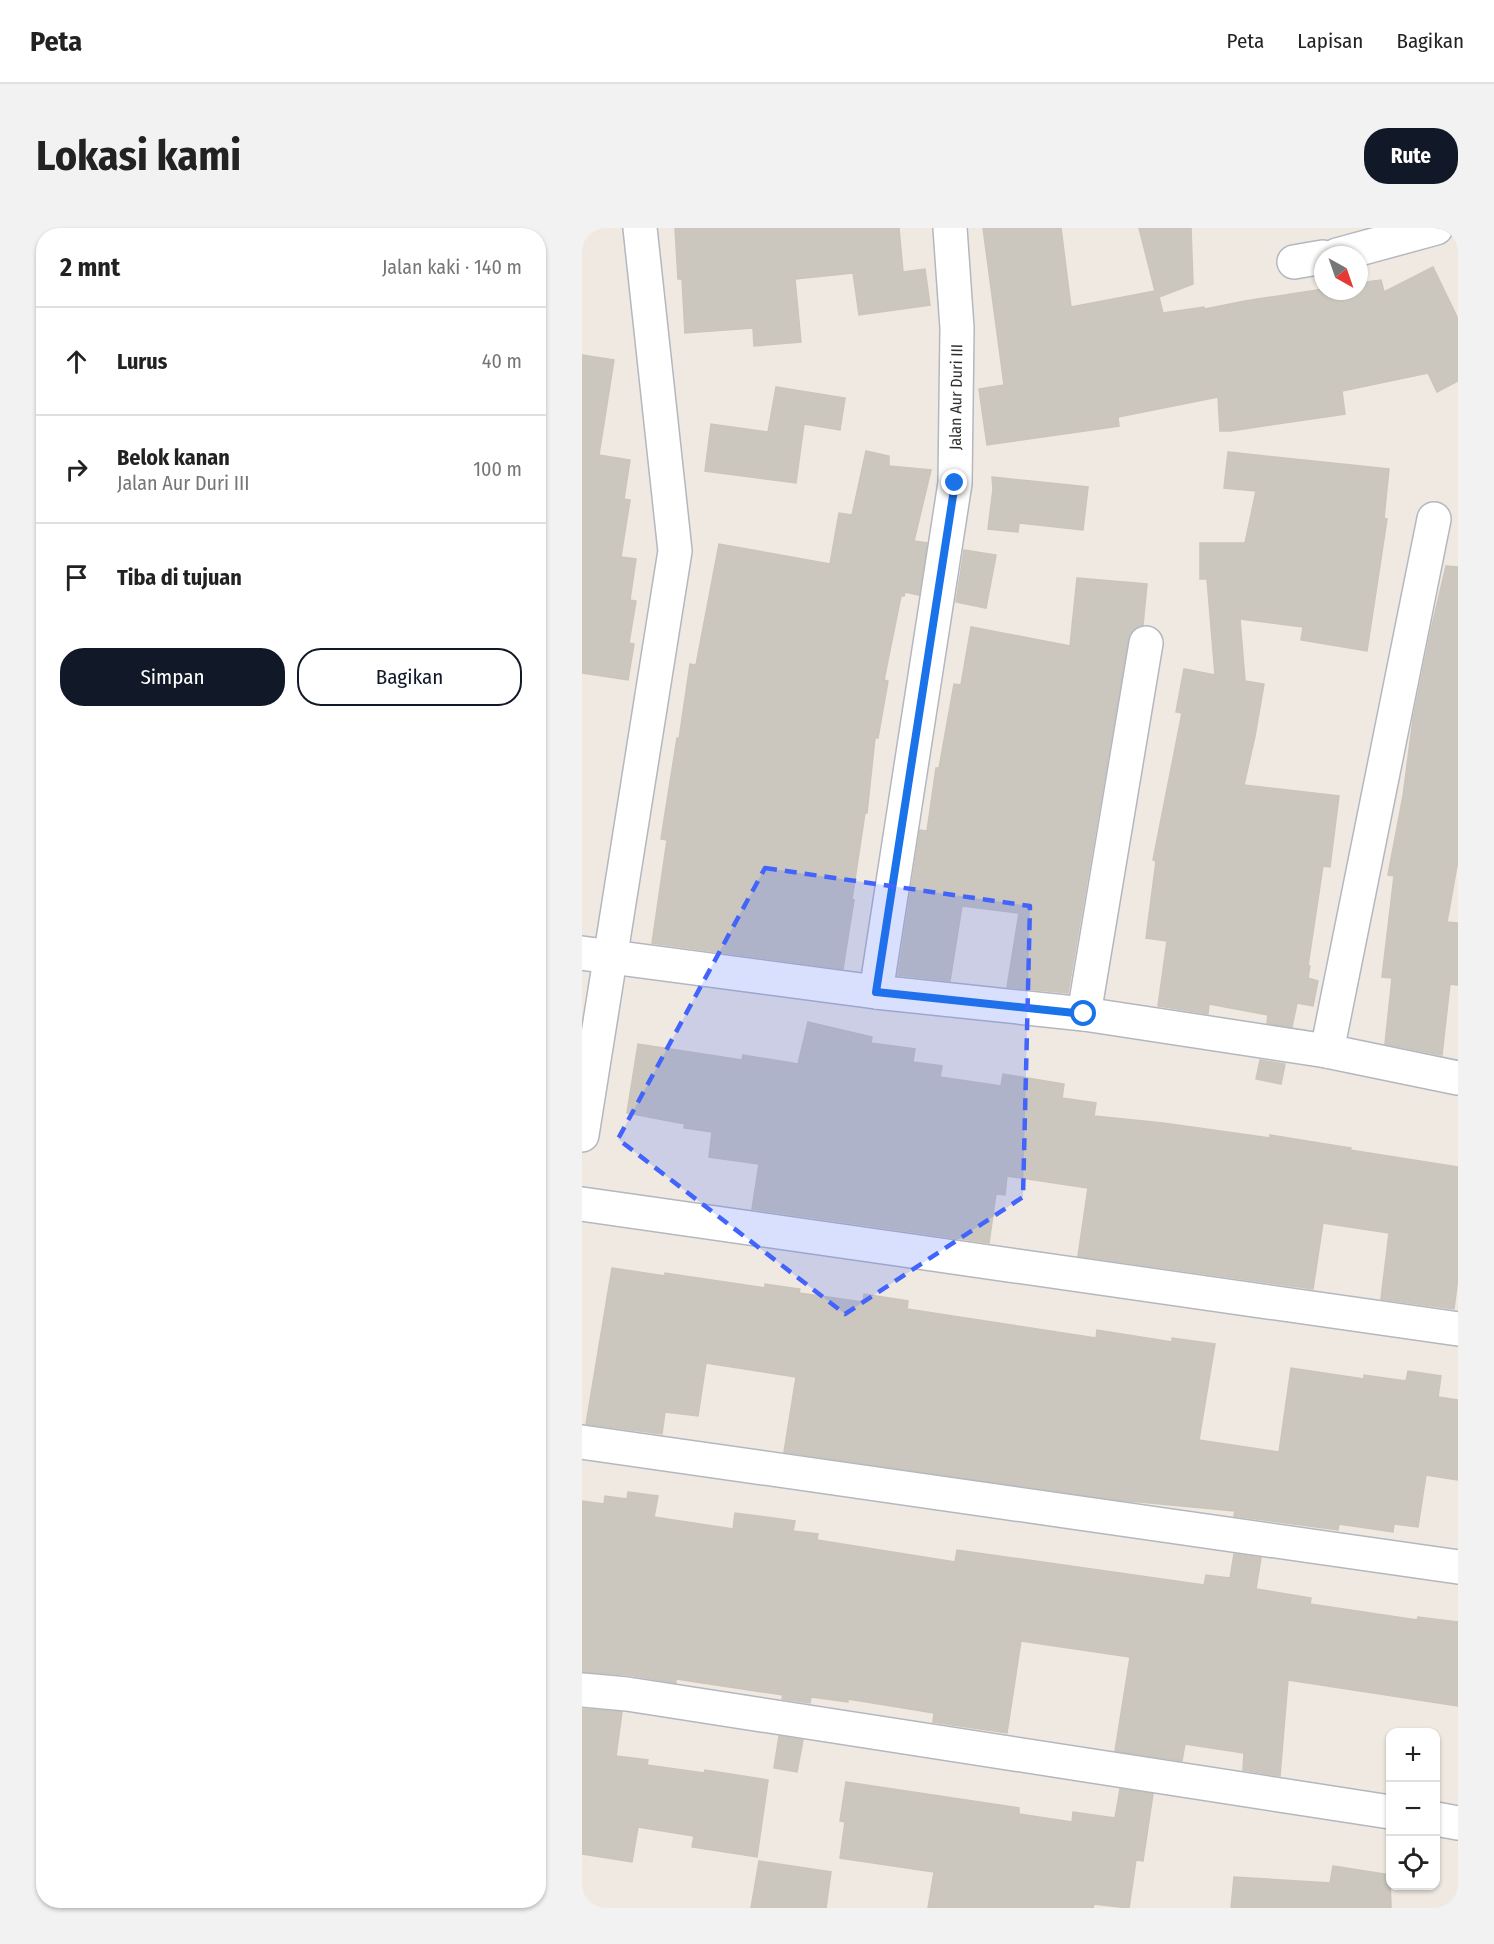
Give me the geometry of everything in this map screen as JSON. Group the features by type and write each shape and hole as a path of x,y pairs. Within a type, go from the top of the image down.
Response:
{"street":[{"path":"582,1135 596,955 675,551 640,228"},
{"name":"Jalan Aur Duri III","path":"876,992 955,483 957,328 950,228"},
{"path":"1368,247 1436,228"},
{"path":"1327,1052 1434,519"},
{"path":"1084,1014 1146,643"},
{"path":"596,955 876,992 1084,1014 1327,1052 1458,1078"},
{"path":"582,1203 1458,1329"},
{"path":"582,1442 1458,1567"},
{"path":"582,1689 627,1694 1386,1811"},
{"path":"1440,1820 1458,1823"}],"highlighted area":[{"path":"765,868 1030,906 1023,1197 845,1314 618,1139"}],"building":[{"path":"675,228 899,228 903,272 925,269 930,305 859,315 853,273 795,279 801,342 754,346 753,328 685,333 682,279 678,279"},
{"path":"983,228 1061,228 1071,307 1155,291 1139,228 1191,228 1193,284 1159,297 1163,313 1204,307 1205,309 1314,290 1314,300 1368,300 1368,282 1381,280 1384,292 1433,267 1458,319 1458,381 1437,392 1428,373 1342,391 1345,414 1230,431 1220,431 1218,397 1118,417 1119,426 987,445 979,389 1004,385"},
{"path":"582,355 614,360 599,455 630,460 624,499 630,500 621,557 636,559 630,600 636,601 629,643 634,644 628,680 582,673"},
{"path":"776,387 845,398 840,430 804,424 796,483 705,471 711,424 768,432"},
{"path":"866,451 889,456 889,466 931,470 914,541 927,543 919,595 905,592 904,596 901,596 884,680 888,681 878,738 875,738 867,813 865,813 843,969 652,943 667,840 661,839 677,738 679,739 690,664 696,665 719,544 830,564 839,513 852,515"},
{"path":"1228,452 1389,469 1384,518 1387,519 1367,651 1301,640 1303,627 1240,619 1245,681 1264,684 1244,785 1339,796 1330,867 1323,866 1308,966 1310,966 1308,978 1318,981 1313,1006 1297,1003 1292,1027 1267,1023 1268,1015 1209,1004 1208,1014 1158,1006 1167,941 1146,938 1156,861 1153,860 1182,713 1176,712 1184,669 1215,675 1207,579 1200,579 1200,543 1245,543 1256,491 1224,488"},
{"path":"992,477 1088,487 1083,530 1019,523 1018,532 988,529 993,489"},
{"path":"964,550 996,555 986,608 956,602"},
{"path":"1446,566 1458,567 1458,860 1447,922 1458,923 1458,985 1450,984 1442,1055 1385,1044 1392,978 1382,977 1394,876 1388,875 1403,796 1413,719"},
{"path":"1077,578 1147,584 1143,625 1132,631 1128,640 1068,993 1007,987 1019,913 962,906 950,981 898,975 920,830 927,831 936,768 939,768 954,684 961,685 971,627 1070,646"},
{"path":"808,1022 872,1037 871,1043 915,1049 913,1062 942,1066 940,1077 1001,1086 1003,1074 1064,1084 1062,1098 1096,1103 1094,1116 1270,1138 1270,1135 1458,1167 1458,1277 1454,1309 1381,1299 1389,1233 1323,1223 1313,1289 1078,1256 1088,1188 1007,1176 1005,1195 996,1194 989,1243 752,1209 759,1164 709,1157 712,1132 684,1128 685,1124 627,1113 638,1044 742,1060 743,1055 798,1064"},
{"path":"1260,1060 1285,1064 1281,1084 1256,1079"},
{"path":"612,1268 665,1276 665,1273 765,1288 765,1284 800,1289 799,1293 863,1302 864,1294 908,1301 907,1309 1096,1338 1097,1330 1172,1342 1172,1338 1215,1344 1199,1440 1279,1452 1291,1368 1364,1379 1364,1375 1406,1381 1408,1371 1441,1376 1438,1397 1458,1400 1458,1480 1426,1475 1418,1527 1394,1524 1393,1532 1339,1524 1338,1530 1234,1516 1235,1511 1118,1500 784,1452 796,1377 706,1363 698,1416 665,1412 662,1434 586,1424"},
{"path":"628,1492 658,1496 654,1517 733,1529 735,1513 795,1521 793,1531 818,1534 817,1540 955,1562 957,1550 1204,1585 1206,1575 1230,1578 1234,1554 1261,1558 1256,1589 1311,1598 1310,1604 1417,1620 1418,1617 1458,1622 1458,1706 1288,1680 1280,1776 1243,1770 1244,1753 1185,1744 1182,1761 1115,1751 1130,1657 1021,1641 1007,1733 933,1722 934,1713 848,1699 848,1702 811,1697 810,1703 782,1699 783,1695 676,1679 676,1683 629,1675 582,1672 582,1501 604,1504 605,1496 627,1499"},
{"path":"582,1709 622,1712 616,1756 648,1760 647,1765 704,1773 705,1770 768,1780 757,1857 692,1847 694,1836 638,1827 632,1862 582,1854"},
{"path":"779,1736 803,1740 797,1772 774,1768"},
{"path":"846,1782 1019,1808 1019,1814 1072,1822 1073,1812 1115,1818 1120,1789 1153,1794 1143,1861 1136,1860 1129,1908 1094,1904 1093,1908 928,1908 934,1872 840,1858 845,1822 840,1821"},
{"path":"759,1861 831,1872 826,1908 751,1908"},
{"path":"1333,1866 1386,1874 1386,1890 1390,1890 1391,1908 1231,1908 1234,1877 1330,1883"}],"route":[{"path":"955,483 876,992 1084,1014"}]}
